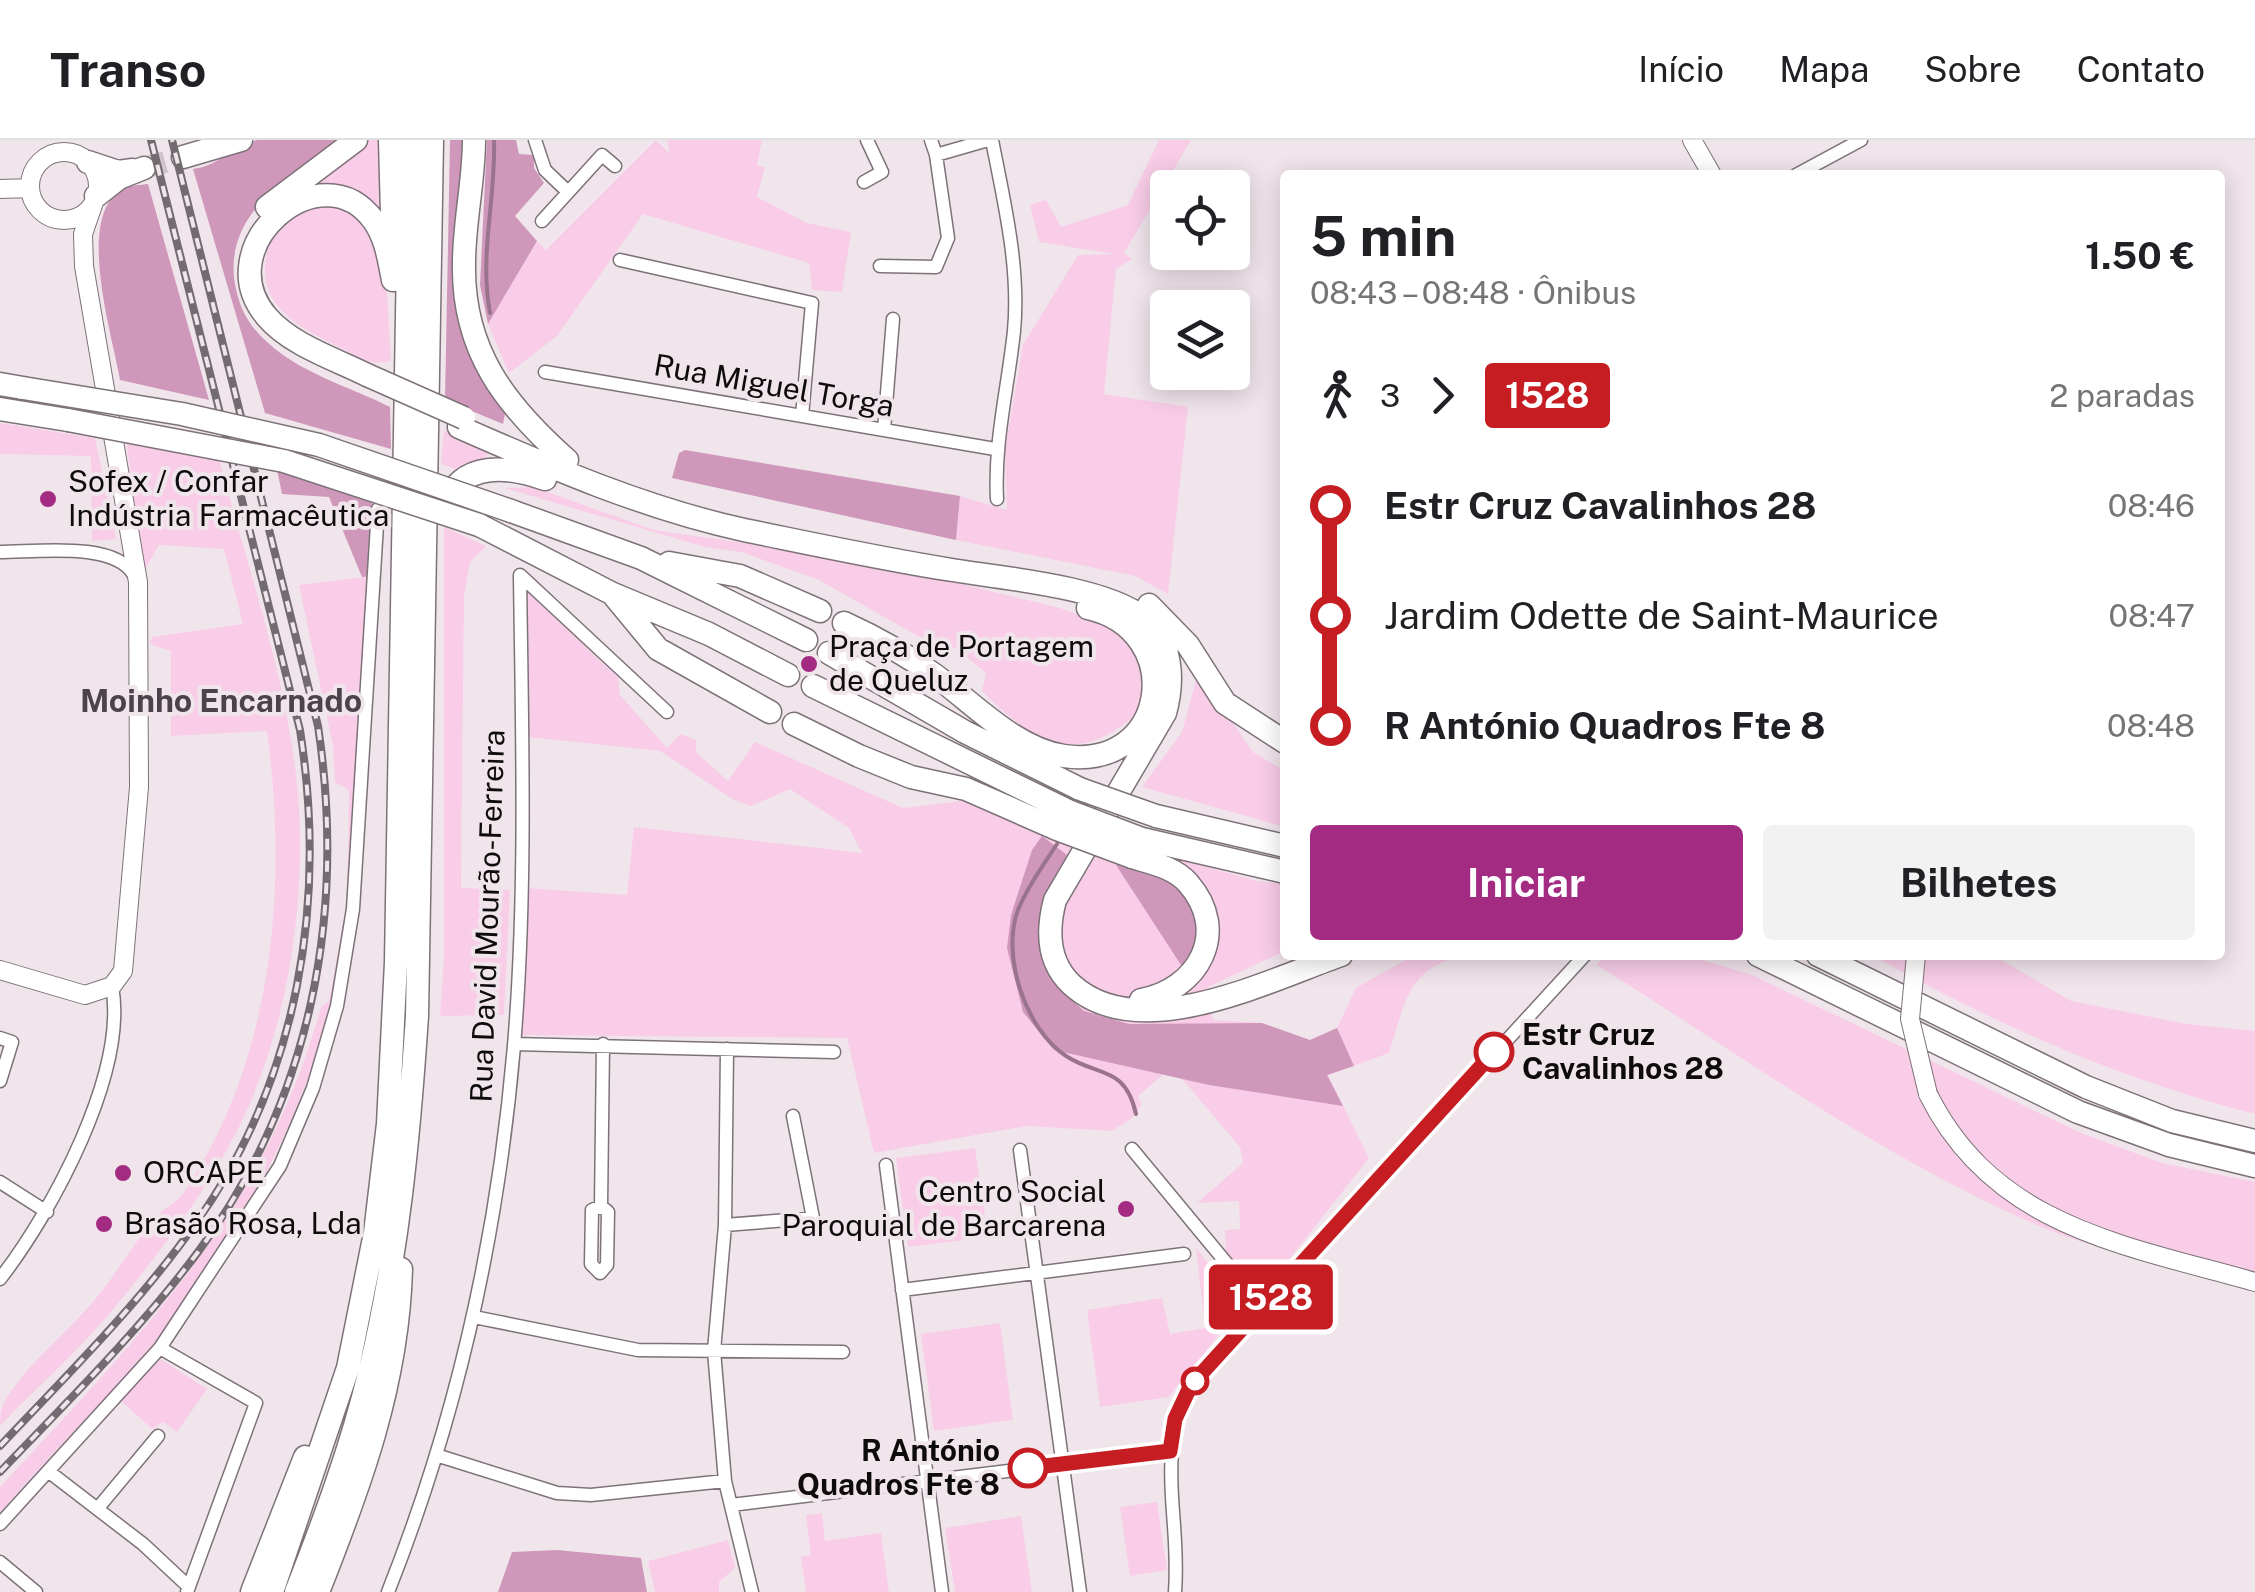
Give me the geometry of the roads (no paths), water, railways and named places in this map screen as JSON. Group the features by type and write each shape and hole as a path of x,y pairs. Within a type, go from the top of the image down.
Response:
{"highway":[{"path":"184,157 241,140"},
{"path":"356,140 260,214 244,242 238,272 250,315 266,333 614,493 741,529"},
{"path":"390,140 393,280"},
{"path":"272,1592 348,1368 375,1234 388,1124 396,962 410,140"},
{"path":"318,1592 384,1407 400,1310 403,1180 416,1016 432,140"},
{"path":"474,140 464,300 478,355 502,396 568,460"},
{"path":"74,152 118,172 143,169 119,178 95,199"},
{"path":"365,380 282,332 265,316 250,273 254,247 266,224 287,206 333,196 356,204 373,219 384,238 406,357"},
{"path":"11,386 182,414 320,445 506,522 613,594 709,634 788,675"},
{"path":"8,410 178,438 284,461 641,558 740,576 820,611"},
{"path":"461,422 691,503 1100,583 1137,596 1170,625 1225,703 1280,739"},
{"path":"423,585 448,496 462,480 482,470 504,468 627,510 1024,581 1122,604 1145,618 1166,649 1172,677 1164,713 1055,900 1048,927 1053,954 1064,978 1084,996 1128,1013 1211,999 1326,960"},
{"path":"641,558 806,640"},
{"path":"844,622 894,647 1031,745 1062,756 1096,757 1126,747 1148,718 1156,682 1148,651 1126,625 1096,610 950,570"},
{"path":"613,594 658,648 770,712"},
{"path":"1137,848 1188,882 1202,906 1208,937 1199,964 1184,984 1163,996 1140,1000 1104,993 1074,970 1061,926 1084,868 1178,708 1183,675 1170,625"},
{"path":"829,653 965,732 1080,789 1156,816 1280,845"},
{"path":"812,686 1062,820"},
{"path":"794,724 911,776 966,788 1137,848 1280,871"},
{"path":"1768,960 2078,1112 2169,1145 2255,1166"},
{"path":"1828,960 2086,1087 2172,1121 2255,1141"},
{"path":"296,1592 369,1374 403,1180"},
{"path":"252,1592 314,1436 348,1368"}],"street":[{"path":"52,140 31,177 30,188 38,208 72,238 84,266"},
{"path":"864,182 882,172 866,140"},
{"path":"880,266 936,267 948,238 936,155 930,140"},
{"path":"936,155 990,140 1011,235 1014,328 994,449 996,499"},
{"path":"1692,140 1709,170"},
{"path":"1805,170 1861,140"},
{"path":"538,144 545,170 568,192"},
{"path":"0,970 84,995 112,986 123,971 138,820 138,582 84,266 83,234 95,199 97,178 74,152 43,159"},
{"path":"542,222 602,155 615,166"},
{"path":"0,190 30,188"},
{"path":"55,219 77,217 95,199"},
{"path":"620,260 812,303 802,416"},
{"path":"884,430 894,319"},
{"name":"Rua Miguel Torga","path":"545,372 994,449"},
{"path":"0,1524 160,1348 280,1166 313,1088 337,1006 360,826 378,509"},
{"path":"0,552 111,555 126,562 138,582"},
{"name":"Rua David Mourão-Ferreira","path":"388,1592 436,1455 474,1317 499,1169 514,1044 522,794 520,575 668,712"},
{"path":"1175,1592 1170,1451 1175,1419 1191,1385 1580,960"},
{"path":"1916,960 1910,1019 1928,1094 1957,1145 2018,1200 2109,1240 2255,1282"},
{"path":"0,1279 47,1212 94,1107 116,1010 112,986"},
{"path":"0,1038 12,1042 0,1080"},
{"path":"514,1044 834,1052"},
{"path":"601,1206 603,1044"},
{"path":"727,1049 725,1225 714,1351 725,1481 752,1592"},
{"path":"725,1225 812,1218 793,1116"},
{"path":"1132,1149 1262,1306"},
{"path":"1020,1150 1080,1592"},
{"path":"886,1164 942,1592"},
{"path":"0,1182 47,1212"},
{"path":"902,1290 1037,1276 1184,1254"},
{"path":"474,1317 638,1350 842,1352"},
{"path":"48,1471 98,1508 188,1589 256,1403 160,1348"},
{"path":"98,1508 158,1436"},
{"path":"731,1505 1170,1451"},
{"path":"436,1455 556,1493 591,1496 725,1481"},
{"path":"0,1562 36,1592"}],"waterway":[{"path":"490,313 486,269 494,140"},
{"path":"1057,844 1018,910 1013,948 1020,990 1028,1010 1051,1044 1078,1063 1117,1080 1125,1087 1136,1114"}],"tunnel":[{"path":"144,168 183,157"}],"railway":[{"path":"0,1446 151,1282 196,1223 231,1167 260,1109 281,1049 297,987 306,923 310,859 300,730 151,140"},
{"path":"0,1472 152,1310 198,1252 237,1193 269,1131 293,1067 311,1001 322,934 326,796 318,726 172,140"}],"place":[{"name":"Sofex / Confar Indústria Farmacêutica","path":"48,499"},
{"name":"Praça de Portagem de Queluz","path":"809,664"},
{"name":"Estr Cruz Cavalinhos 28","path":"1494,1052"},
{"name":"ORCAPE","path":"123,1173"},
{"name":"Centro Social Paroquial de Barcarena","path":"1126,1209"},
{"name":"Brasão Rosa, Lda","path":"104,1224"},
{"name":"R António Quadros Fte 8","path":"1028,1468"}],"district":[{"name":"Moinho Encarnado","path":"221,701"}]}
